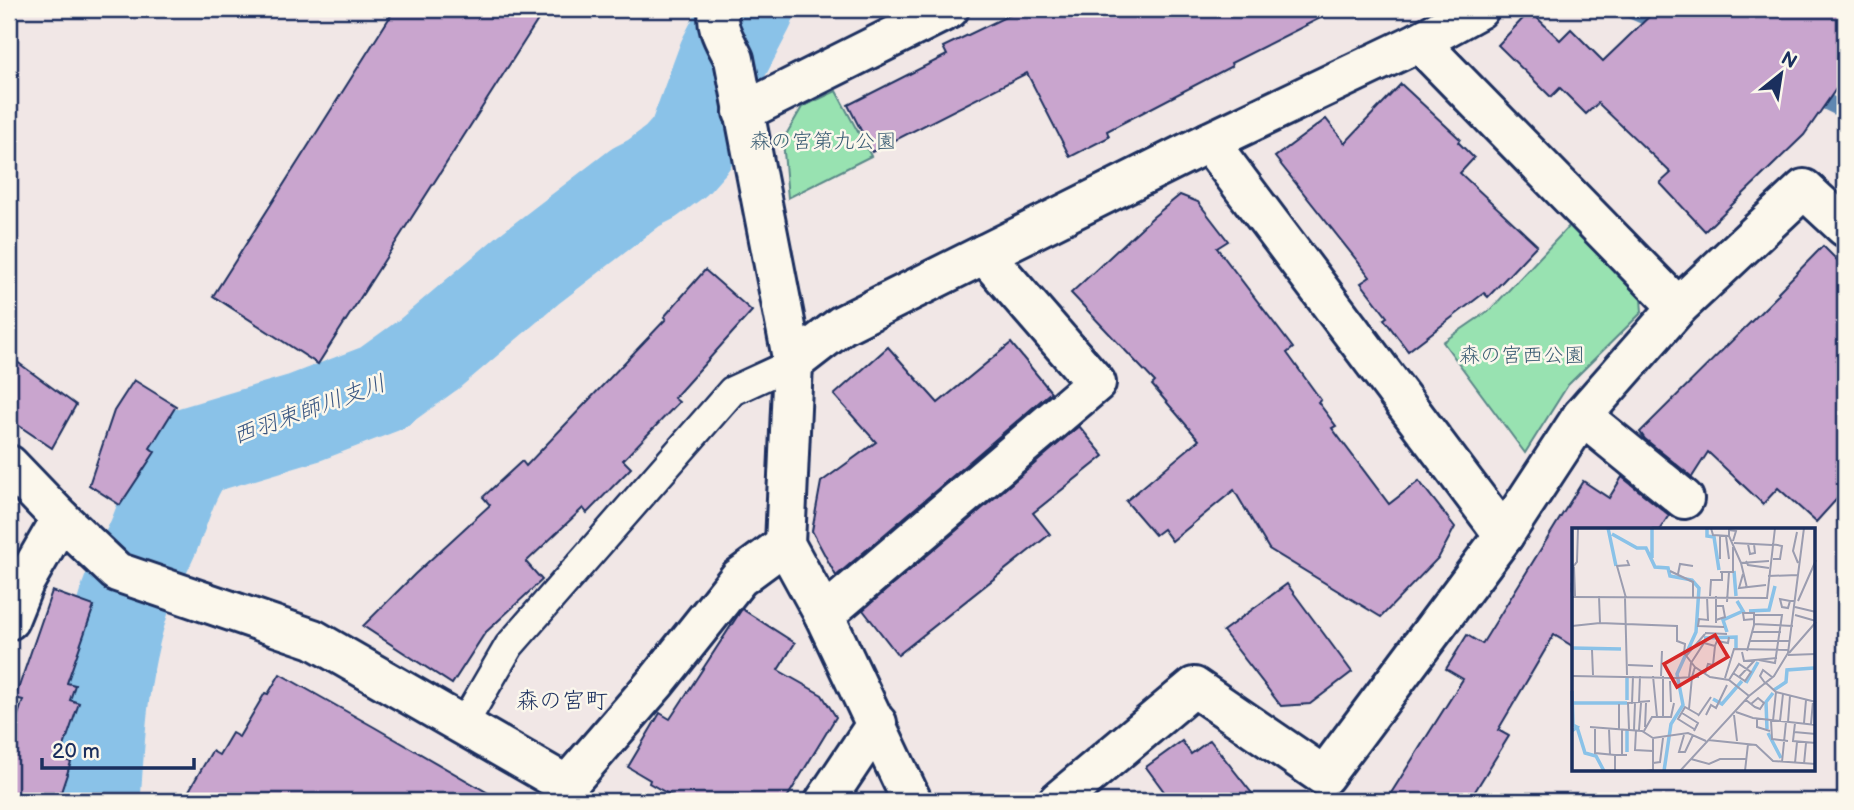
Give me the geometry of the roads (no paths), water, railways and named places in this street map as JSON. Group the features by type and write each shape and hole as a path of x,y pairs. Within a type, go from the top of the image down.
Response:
{"street":[{"path":"743,112 949,9"},
{"path":"793,363 842,325 1209,142 1419,43 1479,9"},
{"path":"724,31 743,112 793,363 785,544 824,615 912,801"},
{"path":"1419,43 1678,307"},
{"path":"1209,142 1504,535"},
{"path":"1058,801 1194,687 1324,776 1504,535 1582,416 1678,307 1804,189 1845,227"},
{"path":"824,615 1096,383 984,254"},
{"path":"1582,416 1684,499"},
{"path":"9,465 61,519 132,578 313,639 463,725 572,796 657,681 739,578 785,544"},
{"path":"9,620 24,583 61,519"},
{"path":"825,801 877,723"}],"lane":[{"path":"463,725 509,646 732,391 793,363"}],"waterway":[{"name":"西羽束師川支川","path":"95,801 103,703 116,630 130,587 171,490 193,451 304,418 382,388 429,354 529,269 636,187 676,161 692,143 723,59 749,9"},
{"path":"1627,9 1666,26"},
{"path":"1810,94 1845,111"}],"district":[{"name":"森の宮町","path":"562,700"}],"park label":[{"name":"森の宮第九公園","path":"823,141"},
{"name":"森の宮西公園","path":"1522,355"}]}
